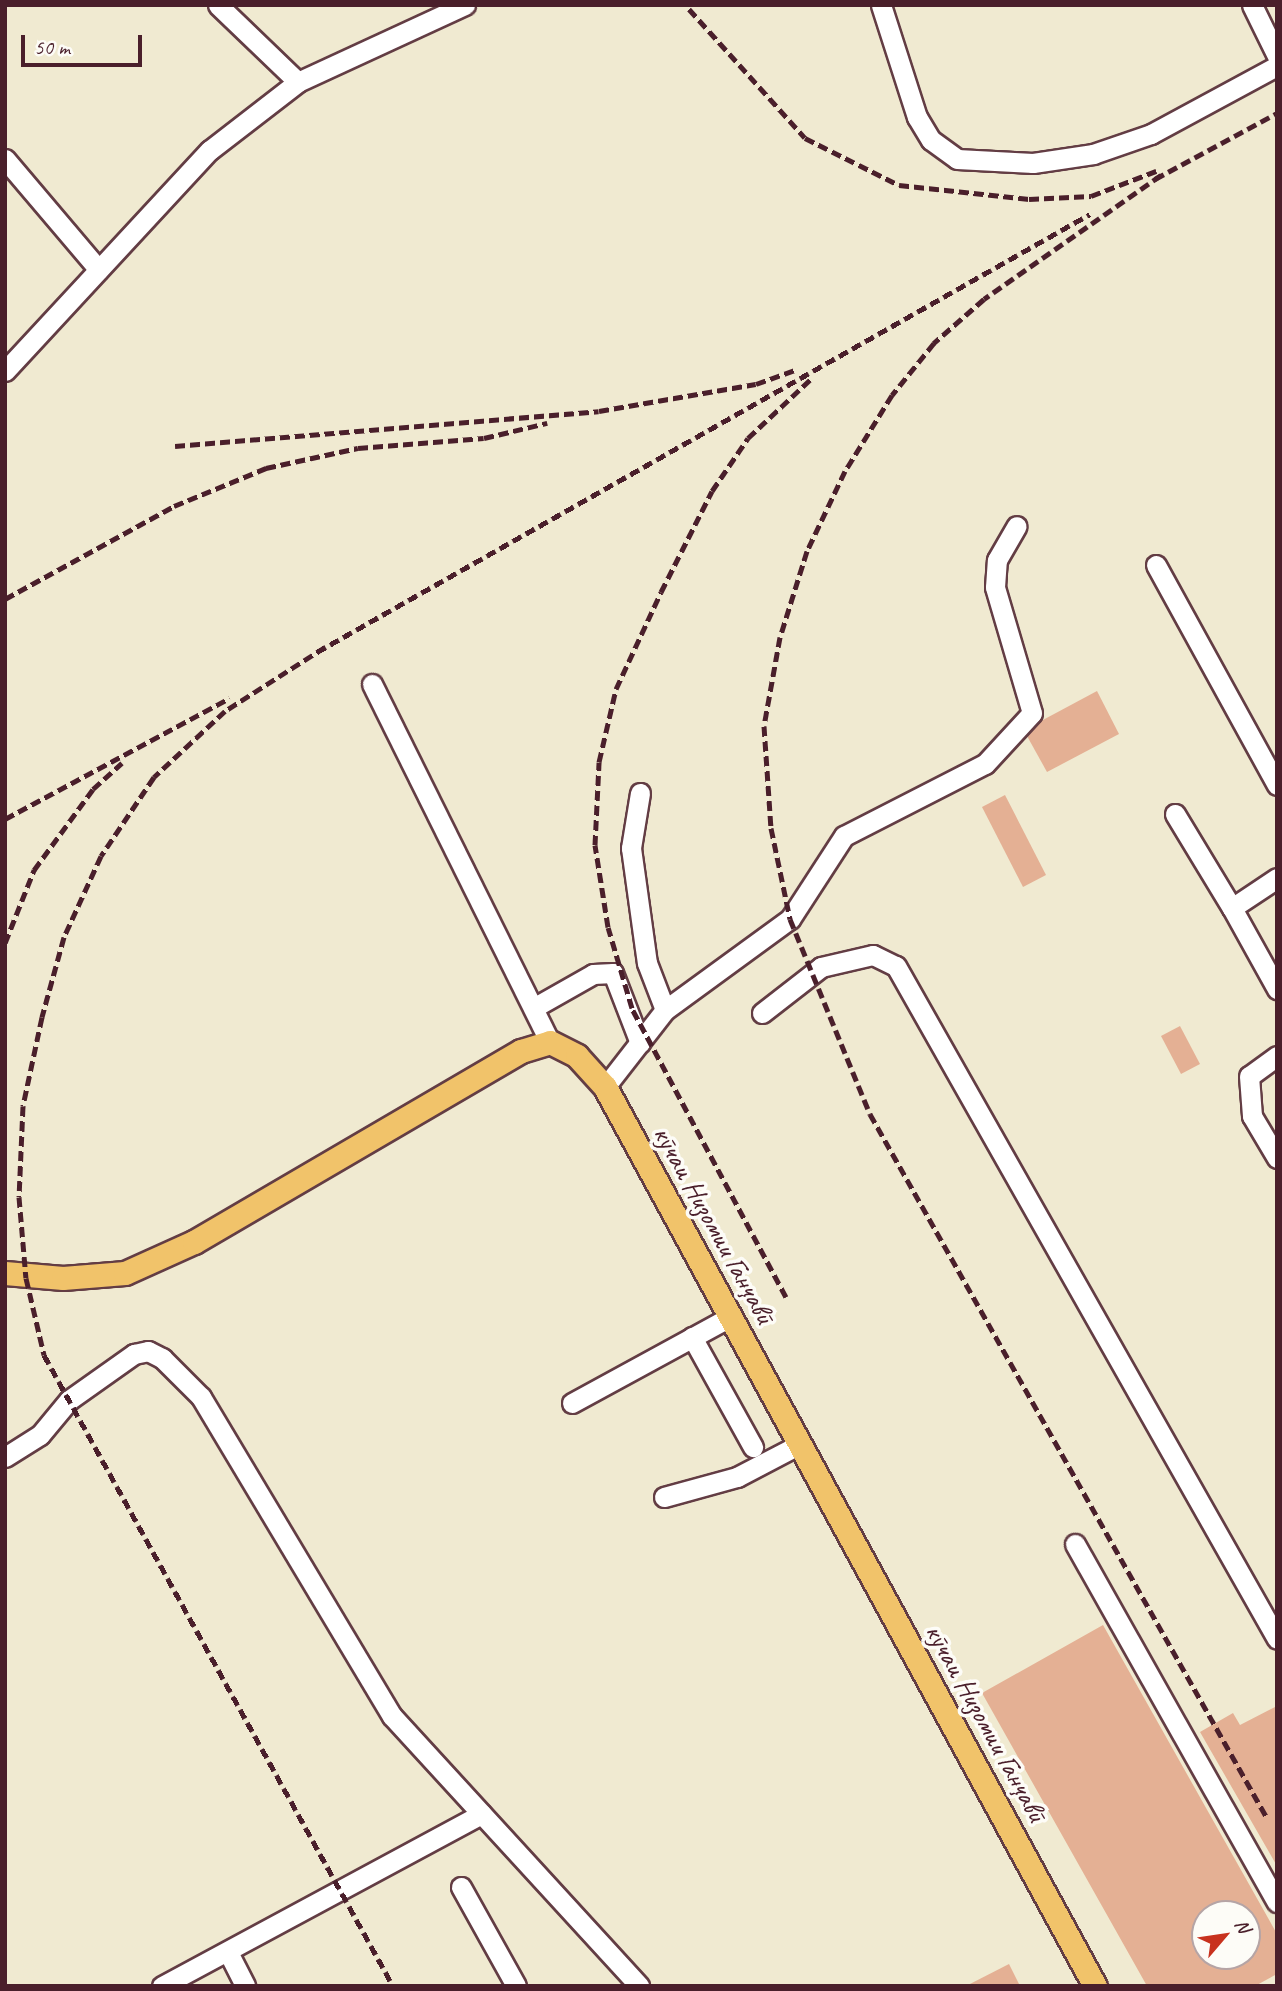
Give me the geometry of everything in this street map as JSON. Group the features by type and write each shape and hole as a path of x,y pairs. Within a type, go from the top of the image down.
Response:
{"main road":[{"name":"кӯчаи Низомии Ганҷавӣ","path":"550,1042 577,1056 605,1087 1095,1986"},
{"path":"5,1273 51,1278 125,1273 194,1242 521,1051 550,1042"}],"street":[{"path":"218,5 298,82"},
{"path":"6,368 210,150 298,82 464,5"},
{"path":"881,5 917,117 931,140 957,159 1033,163 1093,154 1151,134 1277,66"},
{"path":"1252,5 1277,56"},
{"path":"5,159 99,270"},
{"path":"605,1087 665,1010 790,919 844,836 985,764 1032,713 995,587 997,560 1017,526"},
{"path":"1156,565 1277,785"},
{"path":"372,684 535,1007 550,1042"},
{"path":"639,793 631,848 647,963 665,1010"},
{"path":"1175,814 1277,989"},
{"path":"1232,908 1277,878"},
{"path":"762,1013 821,967 873,955 896,966 1277,1639"},
{"path":"535,1007 593,974 613,973 640,1043"},
{"path":"1277,1056 1249,1076 1252,1116 1277,1158"},
{"path":"572,1403 730,1317"},
{"path":"692,1337 753,1447"},
{"path":"5,1457 40,1435 85,1388 134,1354 156,1353 201,1396 392,1716 639,1986"},
{"path":"664,1497 737,1477 800,1444"},
{"path":"1075,1544 1277,1902"},
{"path":"162,1986 481,1814"},
{"path":"461,1887 516,1986"},
{"path":"228,1952 244,1986"}],"building":[{"path":"1097,691 1119,734 1047,772 1027,736 1041,721"},
{"path":"1005,795 1046,875 1023,887 982,807"},
{"path":"1180,1026 1200,1064 1181,1074 1161,1036"},
{"path":"1103,1625 1258,1900 1191,1900 1191,1970 1261,1970 1261,1906 1277,1934 1277,1974 1255,1986 1147,1986 982,1693"},
{"path":"1277,1706 1277,1866 1200,1732 1233,1713 1240,1725"},
{"path":"1009,1964 1020,1986 966,1986"}],"railway":[{"path":"689,9 805,138 899,185 1029,199 1091,196 1156,171"},
{"path":"1155,179 1277,113"},
{"path":"1161,175 984,299 934,343 892,395 845,471 807,551 780,637 764,726 771,828 790,919 870,1114 1267,1818"},
{"path":"317,652 1090,214"},
{"path":"175,446 599,411 756,384 795,370"},
{"path":"786,1297 632,1008 608,927 595,845 599,762 616,689 661,592 712,491 748,438 812,378"},
{"path":"5,599 174,506 266,468 358,448 484,438 547,423"},
{"path":"325,647 225,711 154,777 101,856 64,937 42,1017 23,1106 19,1197 26,1278 44,1355 393,1986"},
{"path":"5,819 230,698"},
{"path":"5,943 34,870 93,789 122,763"}]}
